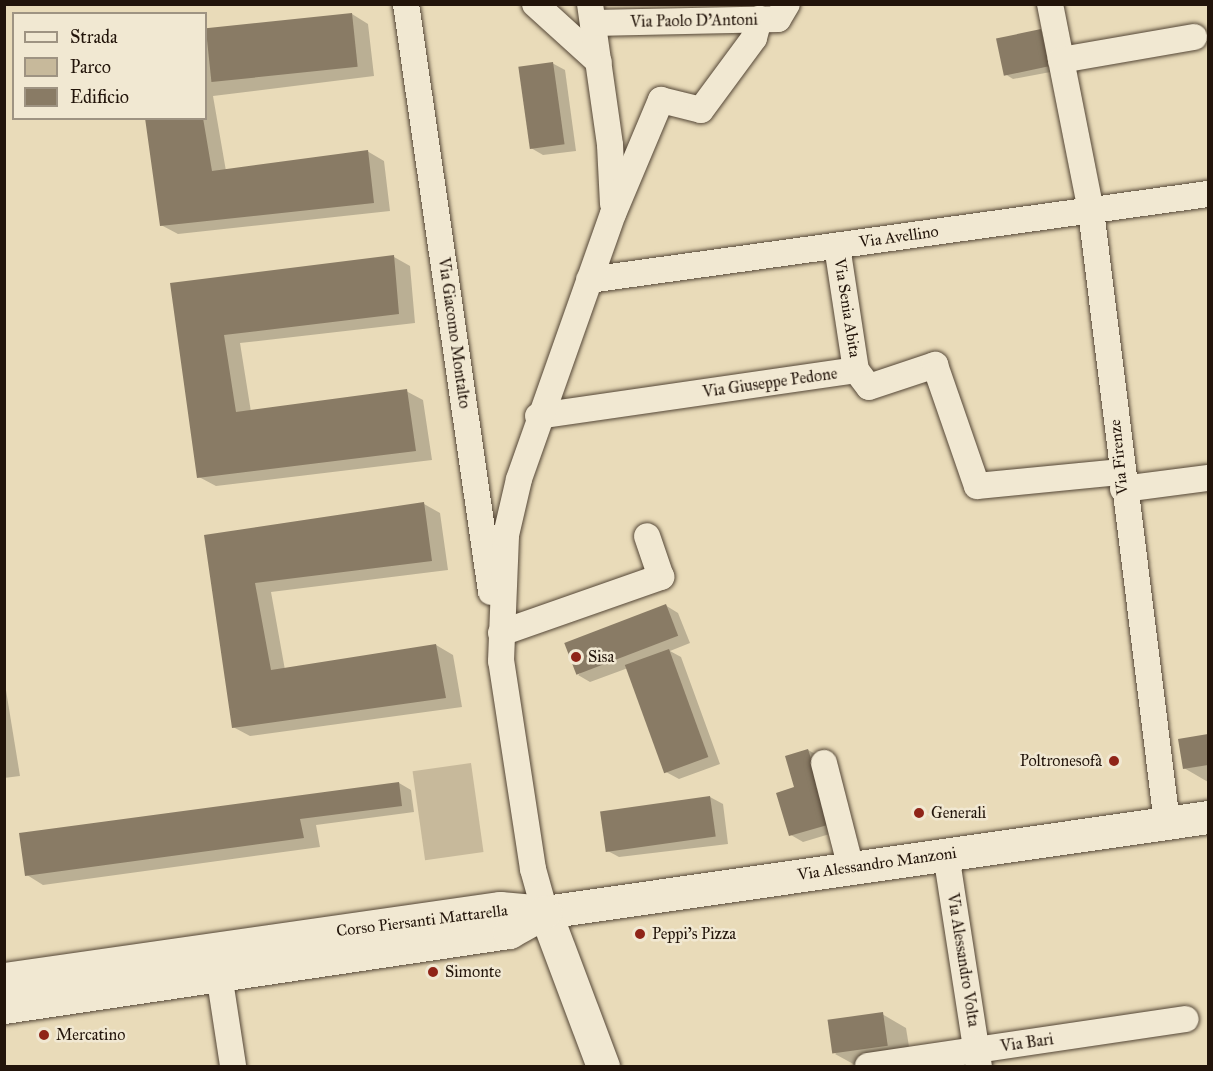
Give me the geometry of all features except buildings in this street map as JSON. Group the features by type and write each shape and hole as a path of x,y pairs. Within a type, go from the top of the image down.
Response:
{"main road":[{"name":"Via Alessandro Manzoni","path":"544,912 1209,817"},
{"name":"Corso Piersanti Mattarella","path":"4,1007 125,975 500,908 544,912"},
{"name":"Corso Piersanti Mattarella","path":"4,979 219,974 509,932 544,912"},
{"path":"544,912 603,1066"}],"street":[{"name":"Via Giacomo Montalto","path":"406,4 501,661"},
{"path":"535,4 599,62"},
{"name":"Via Paolo D'Antoni","path":"592,14 778,19 787,4"},
{"name":"Via Firenze","path":"1050,4 1091,211 1122,481 1167,823"},
{"path":"592,14 610,146 613,214"},
{"path":"544,912 533,869 501,661 506,535 538,416 613,214 661,100 701,110 754,38 759,19"},
{"path":"1061,60 1194,37"},
{"name":"Via Avellino","path":"589,280 1209,194"},
{"name":"Via Senia Abita","path":"837,246 856,370"},
{"name":"Via Giuseppe Pedone","path":"538,416 856,370 870,387 935,365 977,486 1122,481"},
{"path":"1122,481 1209,478"},
{"path":"501,633 662,577 647,536"},
{"path":"824,763 851,868"},
{"name":"Via Alessandro Volta","path":"946,854 978,1059"},
{"path":"219,974 233,1066"},
{"name":"Via Bari","path":"868,1066 978,1059 1186,1019"}],"green space":[{"path":"471,763 484,852 425,860 413,771"}],"place":[{"name":"Sisa","path":"576,657"},
{"name":"Poltronesofà","path":"1114,761"},
{"name":"Generali","path":"919,813"},
{"name":"Peppi's Pizza","path":"640,934"},
{"name":"Simonte","path":"433,972"},
{"name":"Mercatino","path":"44,1035"}]}
